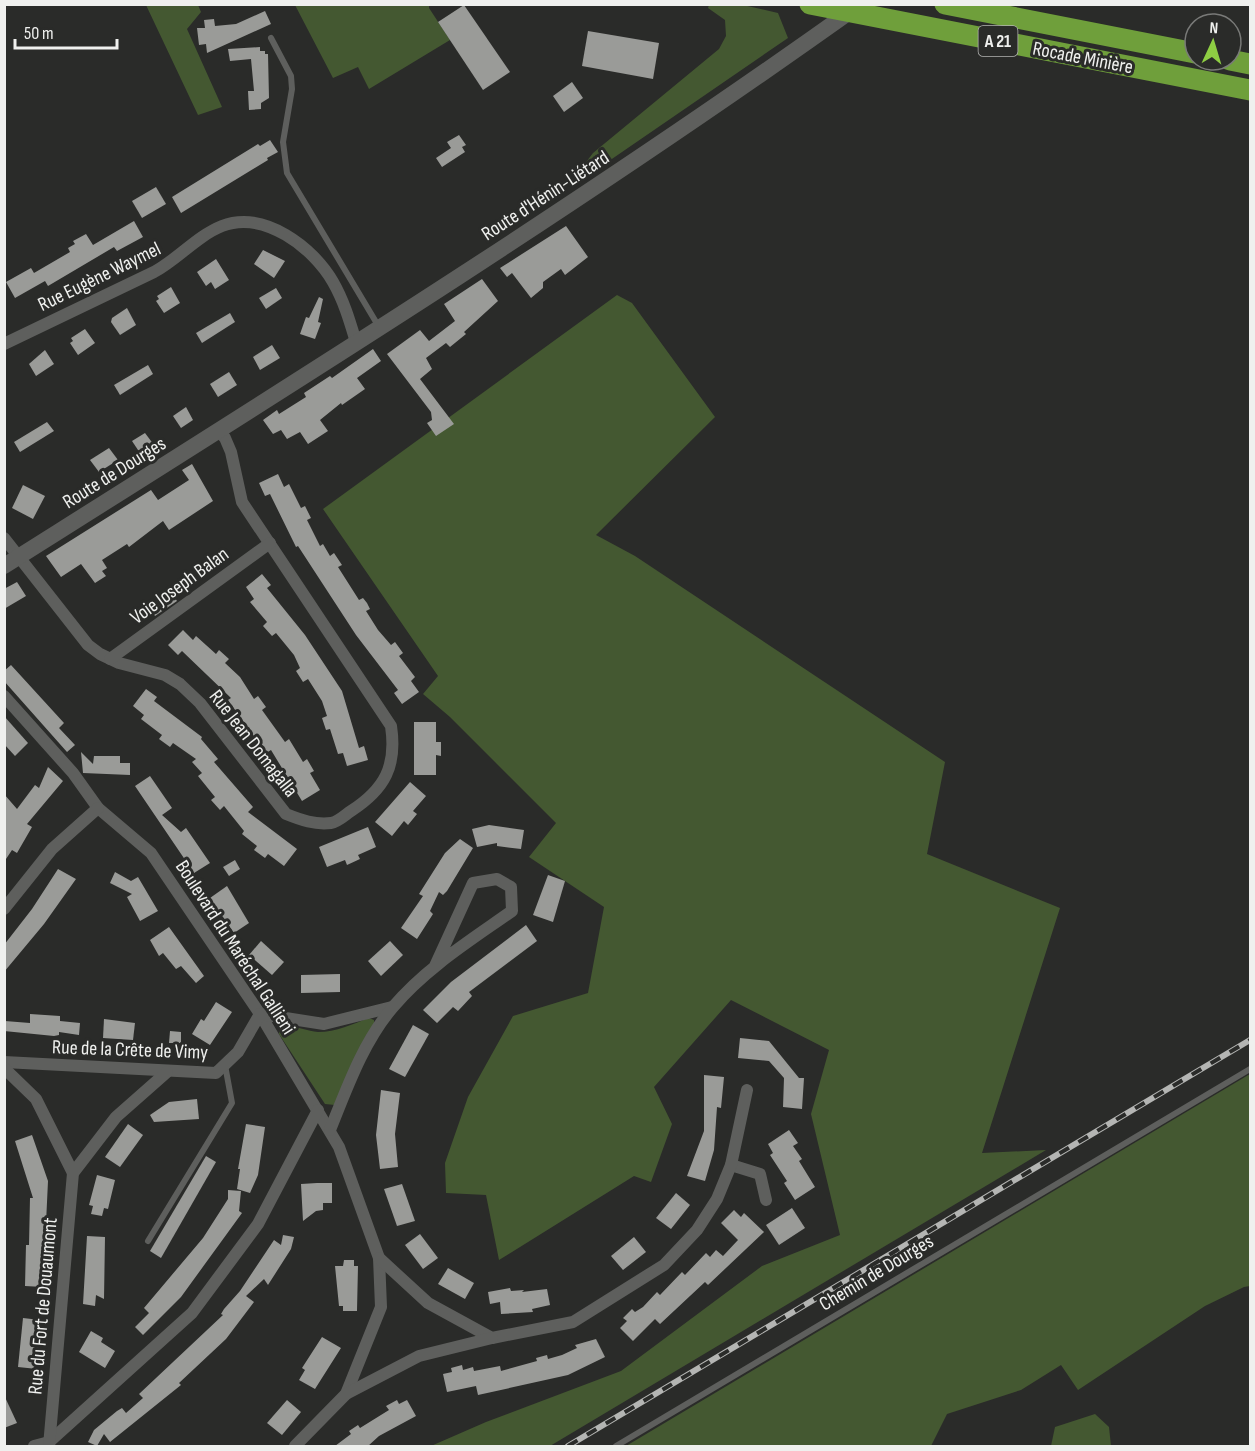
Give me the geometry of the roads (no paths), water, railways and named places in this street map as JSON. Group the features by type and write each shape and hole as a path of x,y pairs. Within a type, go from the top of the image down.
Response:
{"highway":[{"name":"Rocade Minière","path":"810,4 1251,90"},
{"name":"Rocade Minière","path":"945,4 1183,51"},
{"path":"1176,75 1206,92 1251,102"}],"main road":[{"name":"Route d'Hénin-Liétard","path":"247,415 379,327 569,206 861,4"},
{"name":"Route de Dourges","path":"4,566 247,415"}],"street":[{"name":"Rue Eugène Waymel","path":"4,344 164,267 215,230 243,222 261,224 282,232 317,261 337,291 356,342"},
{"name":"Rue Jean Domagalla","path":"20,556 88,645 110,659 165,675 180,684 200,703 286,814 307,822 333,823 366,801 386,778 394,748 391,726 242,502 231,452 219,431"},
{"path":"4,538 20,556"},
{"name":"Voie Joseph Balan","path":"110,659 270,543"},
{"name":"Boulevard du Maréchal Gallieni","path":"4,696 73,773 98,808 151,853 260,1014 330,1130 380,1257"},
{"path":"4,909 52,849 98,808"},
{"path":"330,1130 357,1064 392,1007 435,966 512,911 511,887 497,879 473,883 435,966"},
{"path":"260,1014 324,1024 392,1007"},
{"name":"Rue de la Crête de Vimy","path":"4,1062 216,1073 238,1052 260,1014"},
{"path":"4,1068 36,1099 73,1173 116,1117 167,1072"},
{"path":"295,1446 346,1394 419,1356 492,1338 573,1322 664,1265 697,1230 717,1199 731,1165 747,1090"},
{"path":"34,1446 49,1444 192,1313 258,1224 318,1110"},
{"path":"731,1165 760,1174 766,1200"},
{"name":"Rue du Fort de Douaumont","path":"49,1444 73,1173"},
{"path":"380,1257 428,1303 492,1338"},
{"path":"346,1394 381,1307 380,1257"}],"lane":[{"path":"271,38 291,76 292,89 284,142 287,173 379,327"},
{"path":"148,1241 232,1103 224,1065"},
{"name":"Chemin de Dourges","path":"616,1446 1251,1069"}],"railway":[{"path":"568,1446 1250,1040"}]}
